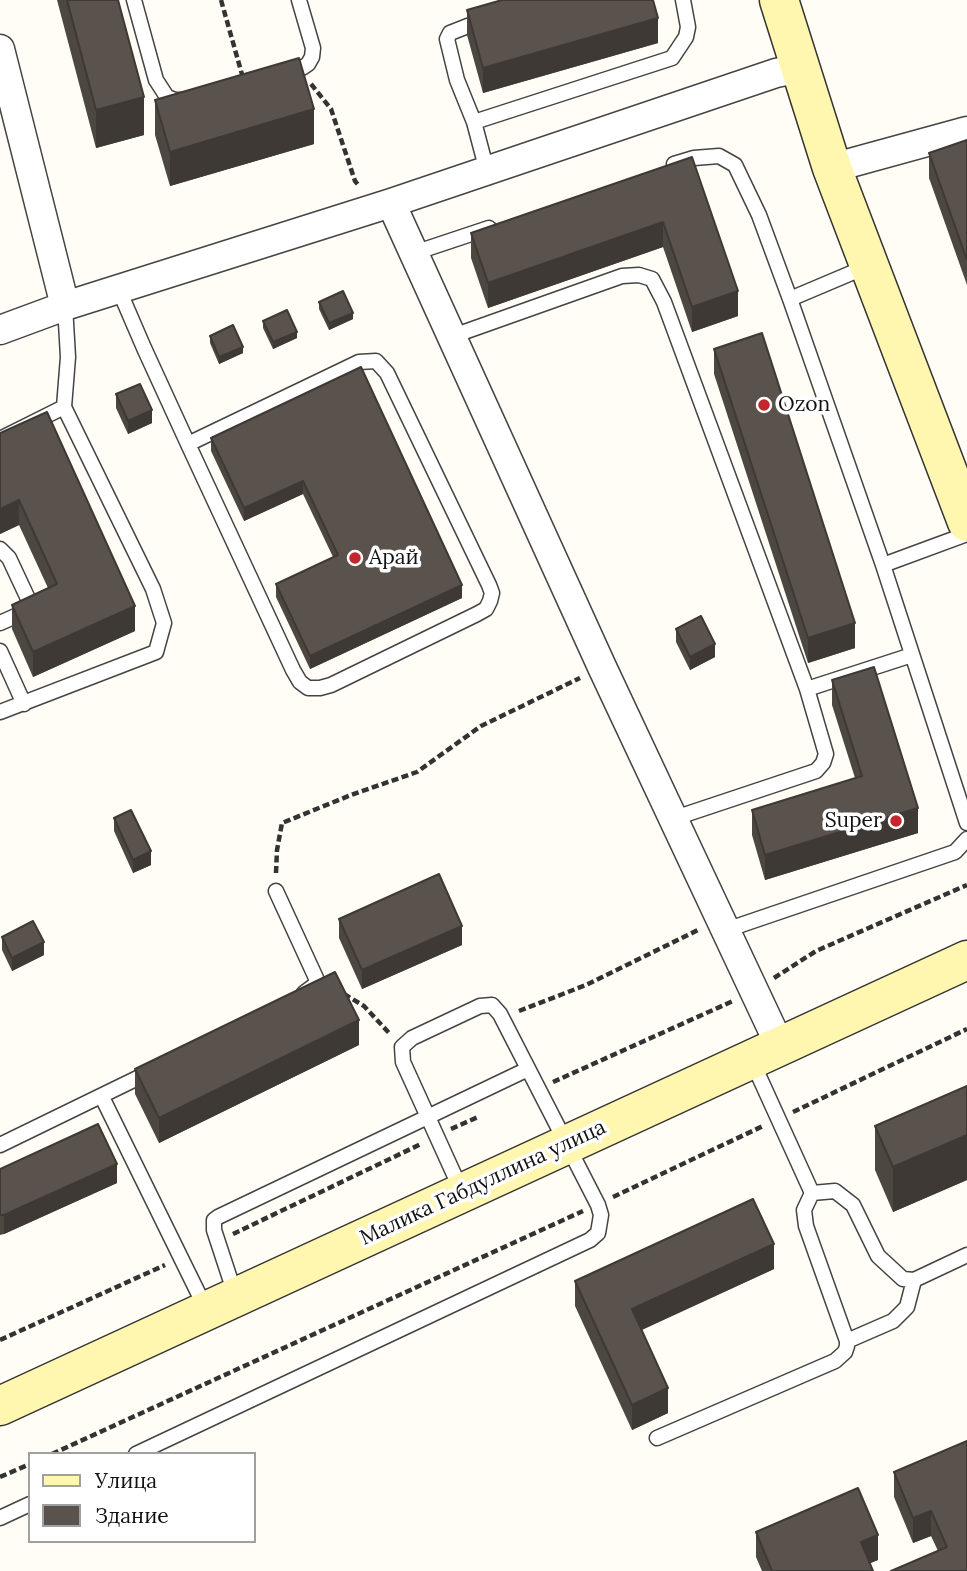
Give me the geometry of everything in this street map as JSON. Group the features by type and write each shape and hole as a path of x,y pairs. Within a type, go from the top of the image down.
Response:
{"street":[{"path":"779,0 832,168 867,266 967,522"},
{"path":"0,49 65,306"},
{"path":"0,330 65,306 384,205 776,73 801,68"},
{"path":"832,168 967,131"},
{"path":"384,205 414,253 602,667 755,991 766,1053"},
{"name":"Малика Габдуллина улица","path":"0,1406 967,960"}],"lane":[{"path":"134,0 160,89 167,97 175,100 196,97"},
{"path":"245,85 309,64 313,48 299,0"},
{"path":"474,122 672,58 686,37 688,27 683,0"},
{"path":"486,171 474,122 457,80 447,39 450,33 457,29 496,16"},
{"path":"656,171 694,158 719,156 735,165 759,215 883,565 967,823"},
{"path":"414,253 503,223"},
{"path":"790,299 867,266"},
{"path":"453,336 622,276 639,275 652,279 664,302 807,689 826,754 816,771 675,818"},
{"path":"119,290 188,444 300,682 308,688 331,685 486,609 492,593 489,585 387,373 376,361 359,362 188,444"},
{"path":"0,712 156,652 164,623 153,589 64,407 68,357 65,306"},
{"path":"0,439 64,407"},
{"path":"883,565 967,534"},
{"path":"0,549 9,558 30,603 27,611 0,624"},
{"path":"0,651 24,704"},
{"path":"807,689 912,655"},
{"path":"724,924 955,852 967,839"},
{"path":"276,891 317,978 312,989 295,998"},
{"path":"140,1452 590,1240 598,1233 601,1215 598,1205 500,1014 492,1005 480,1006 412,1038 402,1047 403,1062 462,1193"},
{"path":"657,1438 835,1361 845,1352 847,1341 806,1227 804,1210 812,1193 778,1119 766,1053"},
{"path":"0,1145 162,1066"},
{"path":"221,1304 218,1241 214,1220 222,1213 528,1069"},
{"path":"102,1097 181,1258 221,1304"},
{"path":"812,1193 835,1191 853,1205 878,1256 903,1279 915,1280 967,1255"},
{"path":"847,1341 893,1321 907,1307 915,1280"},
{"path":"0,1518 28,1505"}],"path":[{"path":"221,0 245,85"},
{"path":"302,68 314,89 331,109 355,181 384,205"},
{"path":"276,891 277,850 282,823 417,772 481,726 602,667"},
{"path":"537,1088 755,991 816,951 967,885"},
{"path":"500,1014 526,1010 724,924"},
{"path":"317,978 364,1006 402,1047"},
{"path":"56,1452 598,1205 967,1028"},
{"path":"218,1241 487,1112"},
{"path":"0,1340 181,1258"},
{"path":"0,1478 28,1465"}],"building":[{"path":"67,0 118,0 144,97 96,110"},
{"path":"502,0 653,0 658,18 483,68 467,10"},
{"path":"299,58 314,109 170,152 155,100"},
{"path":"967,140 967,260 929,153"},
{"path":"692,157 738,291 692,307 663,222 488,283 471,233"},
{"path":"343,291 353,313 329,323 319,302"},
{"path":"287,310 297,332 273,342 263,321"},
{"path":"233,325 243,347 219,357 210,336"},
{"path":"762,333 855,623 808,638 714,349"},
{"path":"361,367 462,585 310,656 276,584 338,555 303,481 244,508 211,438"},
{"path":"140,384 152,410 128,421 116,394"},
{"path":"47,412 135,606 33,652 12,605 57,584 19,500 0,509 0,433"},
{"path":"701,616 715,644 690,657 676,629"},
{"path":"874,667 918,808 765,855 752,810 862,776 832,680"},
{"path":"131,810 151,851 133,860 114,818"},
{"path":"439,874 462,926 362,970 339,919"},
{"path":"33,921 44,942 12,958 2,937"},
{"path":"335,972 359,1020 159,1118 135,1069"},
{"path":"967,1086 967,1135 893,1167 875,1126"},
{"path":"98,1124 117,1164 0,1215 0,1169"},
{"path":"753,1199 774,1244 632,1309 668,1388 632,1405 575,1281"},
{"path":"967,1441 967,1571 891,1571 947,1547 931,1511 913,1518 894,1472"},
{"path":"858,1488 878,1535 861,1542 873,1571 772,1571 756,1532"}],"place":[{"name":"Ozon","path":"764,405"},
{"name":"Арай","path":"355,558"},
{"name":"Super","path":"896,821"}]}
